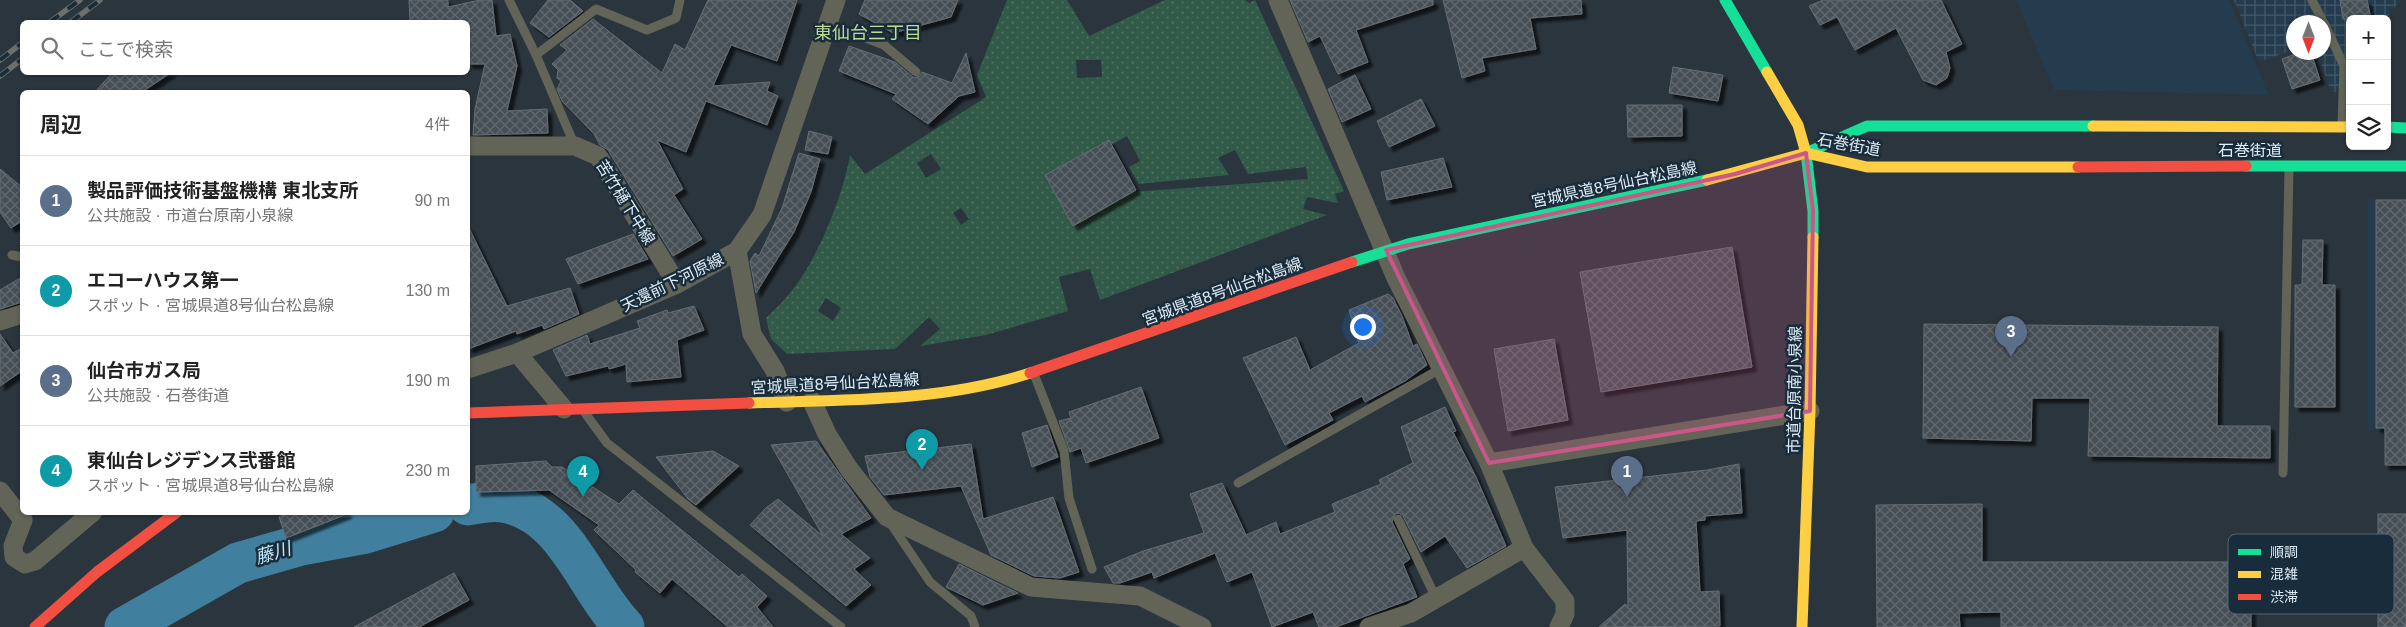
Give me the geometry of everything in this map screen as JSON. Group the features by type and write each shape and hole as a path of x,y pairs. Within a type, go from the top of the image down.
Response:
{"main road":[{"path":"1725,0 1798,125 1806,154"},
{"name":"石巻街道","path":"1806,154 1867,126 2346,127"},
{"path":"2391,128 2406,128"},
{"name":"宮城県道8号仙台松島線","path":"470,413 812,401 927,395 975,388 1033,372 1386,250 1735,174 1806,154"},
{"name":"石巻街道","path":"1806,154 1866,167 2406,166"},
{"name":"市道台原南小泉線","path":"1802,627 1810,411 1813,211 1806,154"},
{"path":"35,627 97,572 166,515"}],"street":[{"name":"天還前下河原線","path":"470,368 517,353 677,284 737,251 762,215 836,0"},
{"path":"1278,0 1386,250 1396,278 1489,463 1524,548 1565,601 1565,614 1559,627"},
{"name":"苦竹樋下中線","path":"470,146 575,146 598,156 677,284"},
{"path":"737,251 752,334 775,371 787,402"},
{"path":"0,321 20,315"},
{"path":"517,353 573,409"},
{"path":"812,401 827,434 849,469 887,518 1031,587 1140,596 1202,627"},
{"path":"1489,463 1810,411"},
{"path":"0,491 23,520 13,546 14,557 24,564 35,561 89,515"},
{"path":"1369,627 1411,612 1524,548"}],"lane":[{"path":"509,0 536,55 575,146"},
{"path":"536,55 596,9 646,30 676,18 680,0"},
{"path":"2312,0 2319,15"},
{"path":"827,24 884,45 916,72"},
{"path":"2331,39 2344,66 2346,127"},
{"path":"2283,473 2289,166"},
{"path":"12,255 20,257"},
{"path":"1238,484 1442,368"},
{"path":"1033,372 1064,451 1069,498 1092,569"},
{"path":"573,409 607,443 841,627"},
{"path":"887,518 930,582 971,616 975,627"},
{"path":"1398,519 1436,598"}],"highlighted area":[{"path":"1806,153 1813,211 1810,411 1489,463 1386,250 1735,174"}],"shaded area":[{"path":"2016,0 2229,0 2269,95 2054,90"},
{"path":"2234,0 2400,0 2389,15 2346,15 2346,92 2331,92 2320,60 2331,60 2331,15 2286,15 2286,52 2259,62"},
{"path":"2368,199 2406,200 2406,430 2368,430"}],"green space":[{"path":"1007,0 1067,0 1089,36 1165,0 1245,0 1249,3 1255,0 1344,191 1335,194 1338,203 1307,197 1303,209 1327,215 1100,300 1090,269 1059,277 1068,311 986,335 920,346 940,329 929,317 895,349 787,354 771,339 766,318 784,300 810,264 835,208 850,155 865,174 986,97 977,75","holes":["1076,60 1101,60 1102,77 1077,78","1127,136 1140,161 1129,167 1139,184 1229,175 1218,158 1235,150 1248,174 1306,167 1308,179 1132,192 1073,226 1045,175 1108,140 1111,145","931,154 941,169 926,178 917,163","961,208 969,219 961,225 953,213","826,298 841,308 833,321 818,311"]}],"building":[{"path":"409,0 448,0 448,7 480,0 492,0 496,36 510,34 517,66 507,111 547,109 548,133 473,135 475,109 485,64 470,64 470,20 410,20"},
{"path":"548,0 570,0 583,11 549,37 530,23"},
{"path":"708,0 797,0 777,61 731,45 713,86 770,82 767,91 778,96 767,125 706,101 686,152 657,140 683,189 674,195 702,239 673,256 608,150 600,145 594,134 562,101 557,89 561,81 557,78 558,70 552,64 567,50 560,45 593,19 662,73 675,44 685,50"},
{"path":"865,0 958,0 951,17 893,33 859,14"},
{"path":"1290,0 1433,0 1433,5 1356,30 1368,62 1338,74 1320,36 1308,42"},
{"path":"1443,0 1581,0 1582,14 1530,18 1536,49 1482,58 1485,71 1462,78"},
{"path":"1823,0 1941,0 1962,44 1946,52 1950,68 1947,78 1936,85 1923,80 1896,28 1855,50 1837,17 1820,25 1809,6"},
{"path":"2340,0 2367,0 2370,15 2346,15 2346,19 2343,19"},
{"path":"849,46 895,62 914,78 920,76 922,72 952,83 966,53 975,92 959,96 928,124 892,99 896,94 839,71"},
{"path":"2286,58 2286,60 2314,60 2320,80 2292,89 2282,59"},
{"path":"1673,67 1723,75 1718,101 1669,93"},
{"path":"110,75 168,75 145,90 97,90"},
{"path":"1355,75 1371,109 1342,122 1328,89"},
{"path":"1421,99 1435,126 1389,147 1377,121"},
{"path":"1627,105 1682,105 1682,136 1628,137"},
{"path":"809,131 832,137 828,154 805,150"},
{"path":"1109,140 1136,190 1073,226 1045,175"},
{"path":"799,153 820,159 811,192 794,232 756,293 750,261 755,253 759,256 782,208"},
{"path":"1443,158 1452,187 1387,200 1381,172"},
{"path":"0,169 20,185 20,222 11,228 0,212"},
{"path":"2376,200 2406,200 2406,465 2385,465 2385,428 2376,428"},
{"path":"470,230 507,306 570,288 579,314 544,329 542,325 517,334 516,331 470,348"},
{"path":"633,234 648,259 578,284 566,259"},
{"path":"2303,240 2323,240 2322,285 2335,285 2335,407 2295,407 2295,285 2302,285"},
{"path":"1732,247 1752,367 1601,392 1580,272"},
{"path":"20,278 20,303 0,309 0,290"},
{"path":"1388,294 1393,298 1402,316 1413,346 1417,344 1427,365 1405,381 1365,402 1362,396 1329,413 1333,420 1285,445 1243,358 1296,337 1310,370 1359,343 1349,310"},
{"path":"694,306 704,330 677,340 681,377 627,382 626,364 609,369 608,366 566,376 553,350 587,335 590,344 640,328 637,321 667,310 668,313"},
{"path":"1924,324 2218,327 2217,426 2270,426 2270,458 2088,456 2090,398 2032,398 2031,441 1923,438"},
{"path":"0,334 13,353 20,349 20,372 0,386"},
{"path":"1554,339 1568,420 1508,431 1494,349"},
{"path":"1141,387 1159,438 1086,463 1081,448 1070,452 1059,421 1071,418 1069,412"},
{"path":"1445,407 1456,431 1453,432 1476,477 1506,546 1467,568 1445,536 1421,552 1403,516 1399,513 1395,514 1392,522 1410,559 1403,564 1417,597 1336,627 1319,627 1313,612 1272,627 1252,572 1227,582 1215,553 1154,578 1152,572 1120,583 1113,583 1104,567 1143,551 1204,533 1190,494 1222,483 1246,535 1276,522 1280,534 1335,512 1332,504 1381,484 1379,480 1413,463 1401,427"},
{"path":"1047,425 1058,457 1032,467 1022,433"},
{"path":"816,441 871,518 841,534 870,558 854,569 871,585 846,606 750,525 766,508 778,499 823,536 771,445"},
{"path":"971,444 983,519 1053,497 1079,572 1060,578 1034,576 991,555 961,486 884,495 870,477 865,456"},
{"path":"713,451 739,466 696,505 688,499 656,457"},
{"path":"546,461 552,467 562,467 619,504 633,490 739,577 742,574 767,596 757,607 773,627 728,627 672,579 660,593 635,572 636,570 594,530 599,525 549,490 476,492 476,466"},
{"path":"1739,464 1742,513 1705,516 1705,520 1696,521 1700,592 1719,591 1720,626 1599,627 1625,604 1628,606 1627,530 1563,538 1555,487 1707,470"},
{"path":"1982,504 1982,562 2228,562 2228,614 2251,614 2251,627 2001,627 2001,612 1959,613 1960,627 1877,627 1876,505"},
{"path":"2378,514 2406,514 2406,627 2378,627 2378,614 2394,614 2394,534 2378,534"},
{"path":"283,515 344,515 286,538 279,517"},
{"path":"959,564 1018,593 983,605 946,587"},
{"path":"454,573 469,600 419,627 354,627"}],"waterway":[{"name":"藤川","path":"470,505 498,501 524,508 542,520 558,535 572,553 610,611 624,627"},
{"name":"藤川","path":"125,627 238,563 301,545 366,533 424,515"}],"railway":[{"path":"53,20 80,0"},
{"path":"74,20 100,0"},
{"path":"0,60 20,45"},
{"path":"0,76 20,61"}],"traffic: fast":[{"path":"1725,0 1767,72"},
{"path":"1806,153 1867,126 2093,126"},
{"path":"2391,127 2406,128"},
{"path":"1806,153 1813,211 1813,237"},
{"path":"2246,166 2406,166"},
{"path":"1352,262 1408,244 1707,180"}],"traffic: slow":[{"path":"1707,180 1806,153 1798,125 1767,72"},
{"path":"2093,126 2346,127"},
{"path":"1806,153 1867,167 2078,167"},
{"path":"1802,627 1810,411 1813,237"},
{"path":"749,403 891,398 961,390 1030,373"}],"traffic: jam":[{"path":"2078,167 2246,166"},
{"path":"1030,373 1352,262"},
{"path":"470,413 749,403"},
{"path":"35,627 97,572 173,515"}],"place":[{"name":"仙台市ガス局","path":"2011,357"},
{"name":"エコーハウス第一","path":"922,470"},
{"name":"東仙台レジデンス弐番館","path":"583,497"},
{"name":"製品評価技術基盤機構 東北支所","path":"1627,497"}],"district":[{"name":"東仙台三丁目","path":"868,33"}]}
